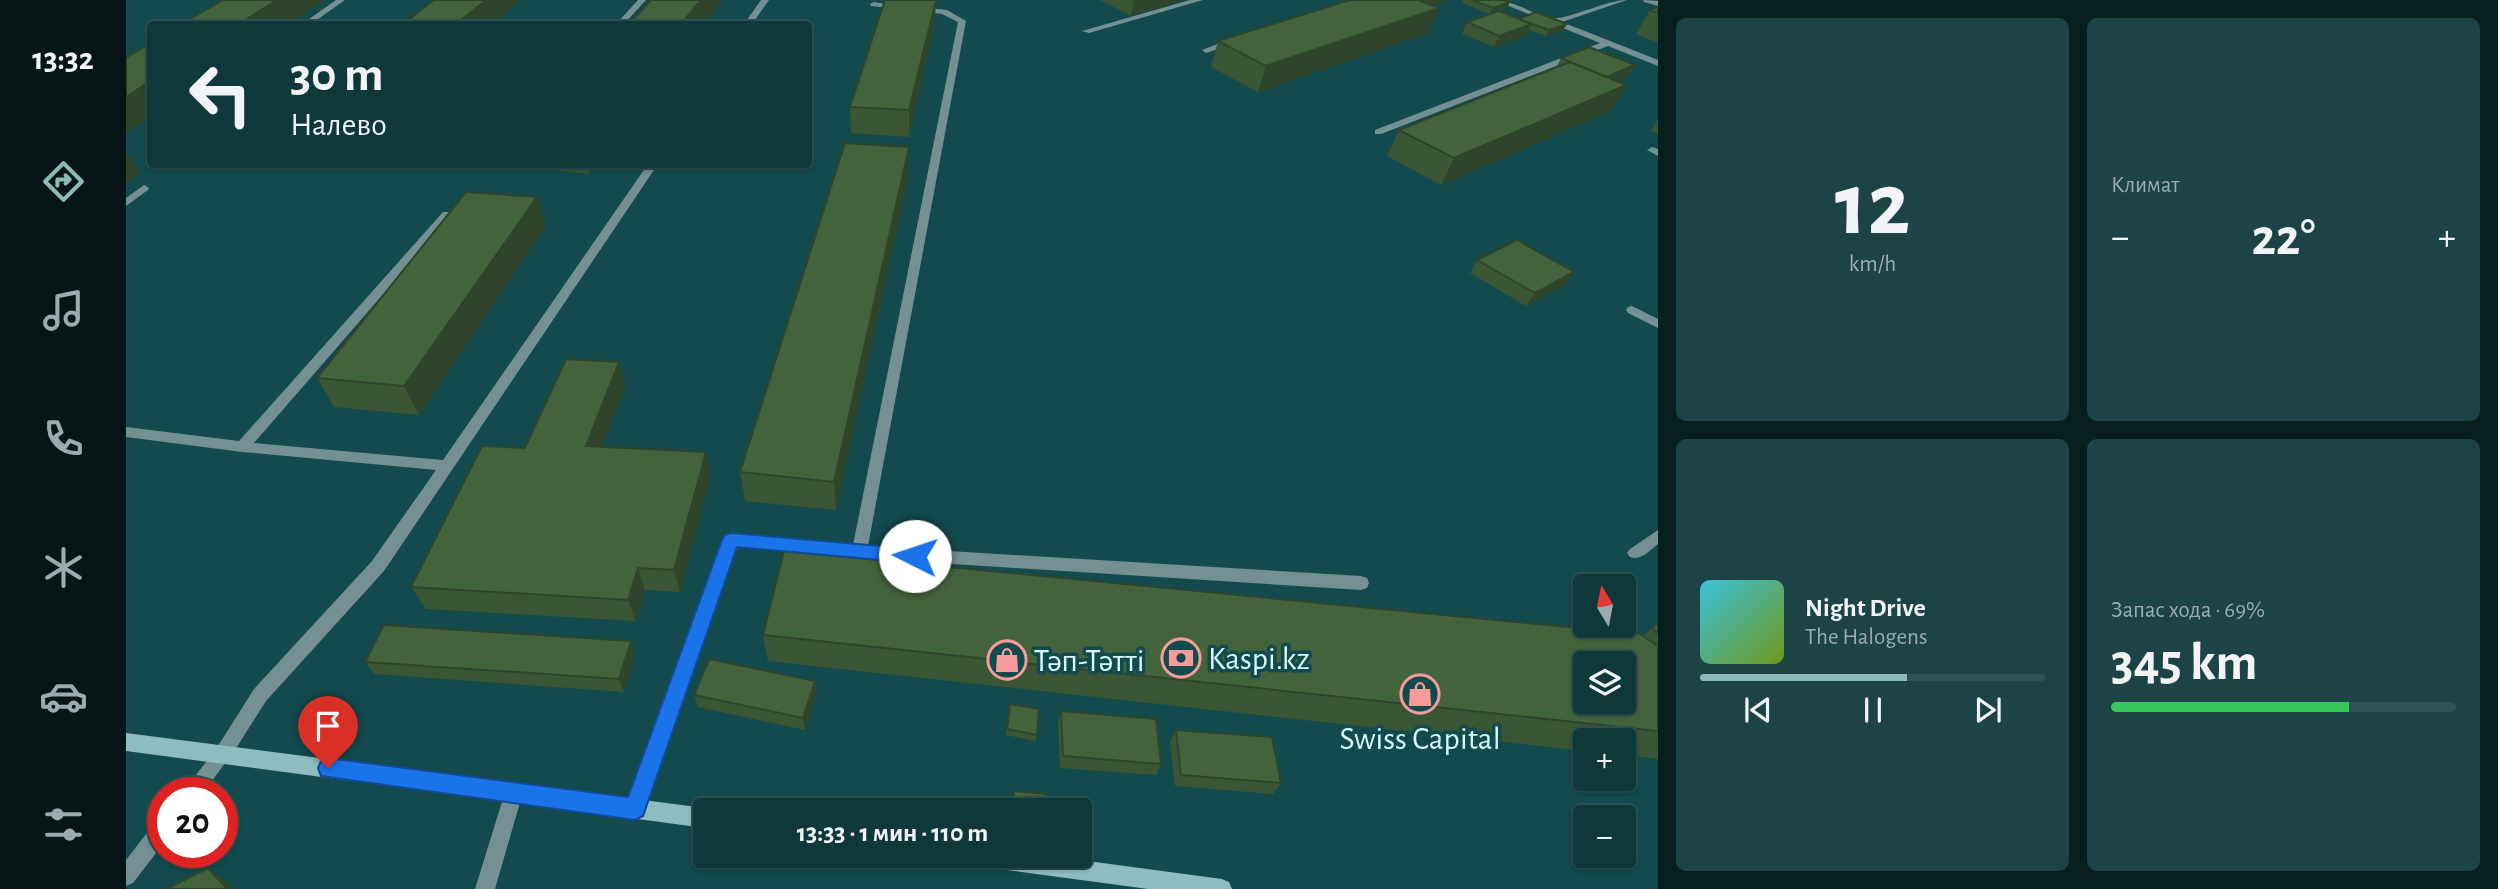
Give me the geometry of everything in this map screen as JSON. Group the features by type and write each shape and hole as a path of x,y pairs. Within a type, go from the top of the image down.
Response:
{"main road":[{"path":"126,742 693,816"},
{"path":"1067,868 1222,889"}],"street":[{"path":"310,21 341,0"},
{"path":"623,21 642,0"},
{"path":"750,21 765,0"},
{"path":"1086,31 1199,0"},
{"path":"1498,0 1658,63"},
{"path":"1554,22 1623,0"},
{"path":"1647,0 1658,4"},
{"path":"859,552 962,20 944,12 874,4"},
{"path":"1206,50 1243,38"},
{"path":"1378,132 1608,43"},
{"path":"204,777 222,755 260,695 378,566 650,168"},
{"path":"126,203 144,188"},
{"path":"242,447 447,214"},
{"path":"1632,310 1658,324"},
{"path":"126,432 242,447 447,466"},
{"path":"1635,553 1658,537"},
{"path":"635,809 731,540 859,552 1361,583"},
{"path":"485,889 514,792"},
{"path":"126,876 147,849"}],"building":[{"path":"223,0 277,0 244,21 187,21"},
{"path":"434,0 486,0 460,21 407,21"},
{"path":"651,0 701,0 684,21 632,21"},
{"path":"885,0 936,0 909,110 850,107"},
{"path":"1350,0 1418,0 1439,8 1266,66 1218,41"},
{"path":"1472,0 1504,0 1510,2 1493,8"},
{"path":"1499,11 1532,24 1499,36 1467,22"},
{"path":"1536,12 1567,24 1549,30 1519,19"},
{"path":"147,45 147,83 126,97 126,58"},
{"path":"1589,47 1635,65 1606,77 1561,58"},
{"path":"1570,62 1626,85 1454,158 1399,130"},
{"path":"845,143 909,147 834,482 740,472"},
{"path":"466,192 537,197 404,386 317,378"},
{"path":"1517,240 1574,272 1535,293 1477,260"},
{"path":"566,359 619,362 586,446 706,452 674,570 638,568 628,600 411,587 482,446 525,448"},
{"path":"784,551 1573,628 1573,637 1636,637 1636,634 1640,634 1658,646 1658,731 763,635"},
{"path":"384,625 631,641 619,679 365,662"},
{"path":"709,659 815,681 803,718 694,695"},
{"path":"1010,704 1039,709 1037,735 1007,729"},
{"path":"1061,711 1156,719 1161,764 1063,756"},
{"path":"1176,730 1272,737 1281,783 1181,775"},
{"path":"1014,791 1046,794 1046,798 1014,798"},
{"path":"208,868 227,889 167,889"}],"place":[{"name":"Kaspi.kz","path":"1181,658"},
{"name":"Тәп-Тәтті","path":"1007,660"},
{"name":"Swiss Capital","path":"1420,694"}],"route":[{"path":"328,768 635,809 731,540 915,556"}]}
